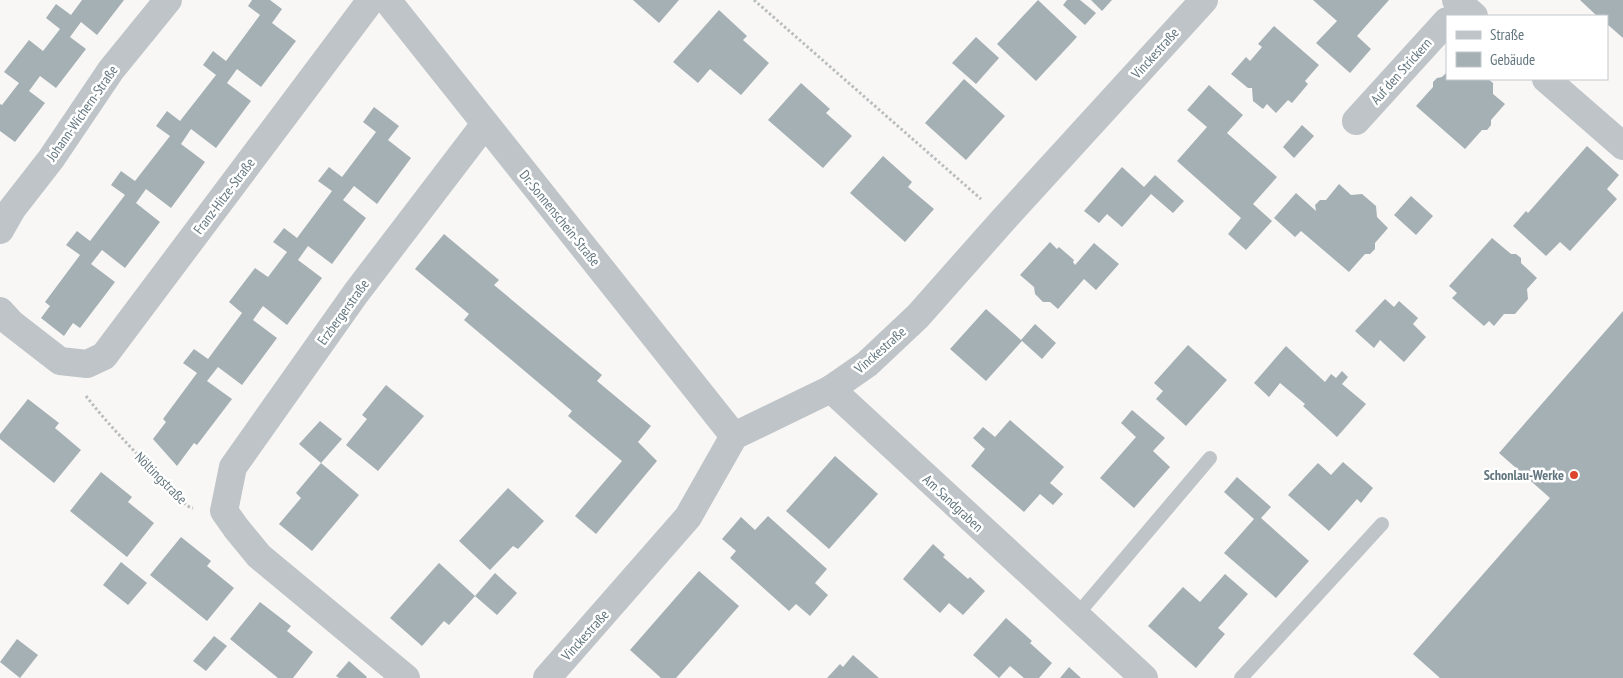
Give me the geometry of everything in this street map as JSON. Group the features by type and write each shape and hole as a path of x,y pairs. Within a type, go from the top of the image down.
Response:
{"street":[{"name":"Johann-Wichern-Straße","path":"0,230 12,210 112,70 168,0"},
{"name":"Franz-Hitze-Straße","path":"60,361 87,364 104,356 371,0"},
{"name":"Dr.-Sonnenschein-Straße","path":"387,0 734,436"},
{"name":"Vinckestraße","path":"547,678 688,517 734,436 831,389 867,364 918,316 1204,0"},
{"name":"Auf den Strickern","path":"1356,121 1446,25"},
{"path":"1547,80 1623,146"},
{"name":"Erzbergerstraße","path":"224,511 233,467 356,294 485,124"},
{"path":"0,311 11,323 60,361"},
{"name":"Am Sandgraben","path":"831,389 1144,678"},
{"path":"224,511 259,556 406,678"}],"lane":[{"path":"1076,616 1210,458"},
{"path":"1241,678 1382,524"}],"path":[{"path":"754,0 1004,219"},
{"name":"Nöltingstraße","path":"60,361 101,415 186,506 205,513 224,511"}],"building":[{"path":"82,0 124,0 97,35 81,22 70,37 86,49 56,88 40,76 29,91 45,103 15,142 0,131 0,104 2,105 19,83 4,72 29,40 43,51 60,29 46,18 56,4 71,15"},
{"path":"252,0 270,0 282,9 272,23 296,41 261,87 237,69 227,83 251,101 216,148 191,129 181,144 205,162 171,208 146,189 136,203 160,222 125,268 102,250 91,264 115,282 80,328 73,323 64,336 41,318 50,306 45,302 80,255 66,245 77,231 90,241 125,195 111,185 121,171 135,181 170,136 156,126 167,111 180,121 216,75 203,65 213,51 226,61 260,15 248,6"},
{"path":"633,0 679,0 659,23"},
{"path":"1038,0 1077,37 1036,81 997,44"},
{"path":"1067,0 1080,0 1096,13 1085,25 1063,5"},
{"path":"1091,0 1112,0 1102,11"},
{"path":"1313,0 1389,0 1357,36 1371,49 1350,73 1316,43 1337,21"},
{"path":"1580,0 1623,0 1623,38 1608,25 1608,15 1596,15"},
{"path":"719,10 747,36 743,40 769,63 741,95 710,69 698,83 673,62"},
{"path":"1274,26 1319,65 1305,81 1308,84 1292,103 1288,100 1276,113 1267,104 1263,109 1253,101 1252,88 1248,88 1231,74 1246,57 1250,61 1262,47 1258,44"},
{"path":"976,37 999,58 976,84 952,63"},
{"path":"1446,73 1446,80 1489,80 1493,83 1493,94 1505,104 1491,120 1491,125 1487,130 1482,130 1465,149 1416,106 1433,87 1433,82 1437,78 1442,77"},
{"path":"964,79 1005,116 966,160 925,123"},
{"path":"801,83 830,109 826,113 852,136 823,168 768,120"},
{"path":"1209,85 1243,115 1227,133 1277,177 1253,204 1272,221 1246,250 1228,234 1241,218 1177,161 1207,127 1187,110"},
{"path":"374,107 399,126 388,140 411,158 377,204 354,186 343,200 366,218 332,264 308,246 298,260 322,278 287,325 263,306 253,320 277,338 242,385 218,367 207,381 232,399 197,445 194,443 177,466 153,439 166,422 163,419 197,373 183,363 194,349 208,359 242,313 229,302 255,268 268,277 287,252 273,242 284,228 297,238 332,191 318,181 329,167 342,177 376,132 363,122"},
{"path":"1302,125 1314,136 1294,158 1283,147"},
{"path":"1587,146 1619,175 1607,189 1617,199 1570,251 1560,242 1546,256 1513,226 1526,211 1528,213"},
{"path":"883,156 912,182 908,187 934,209 905,242 850,193"},
{"path":"1122,167 1144,187 1155,175 1184,201 1173,213 1151,194 1122,227 1107,214 1099,223 1084,211"},
{"path":"1339,184 1351,195 1362,194 1376,206 1377,217 1388,228 1375,243 1375,249 1370,254 1365,254 1349,272 1301,231 1295,237 1274,218 1296,193 1316,211 1315,205 1320,200 1326,200"},
{"path":"1411,196 1433,216 1416,235 1394,215"},
{"path":"444,234 499,280 494,285 602,375 597,381 651,426 638,442 657,461 596,534 575,516 622,461 568,416 572,411 464,320 469,314 415,269"},
{"path":"1492,238 1511,254 1516,254 1521,258 1521,263 1537,278 1527,289 1528,299 1515,314 1504,314 1494,326 1489,321 1484,326 1452,298 1457,293 1449,286"},
{"path":"1050,242 1074,260 1075,265 1094,243 1119,264 1096,290 1084,279 1058,309 1050,302 1043,302 1035,294 1034,287 1020,275"},
{"path":"1385,299 1394,307 1399,301 1418,318 1413,324 1426,337 1404,362 1380,340 1374,348 1355,331"},
{"path":"986,309 1021,340 1035,324 1056,343 1042,359 1022,341 986,381 950,349"},
{"name":"Schonlau-Werke","path":"1623,311 1623,678 1440,678 1413,654 1550,498 1499,453"},
{"path":"1188,345 1227,380 1186,426 1156,399 1163,391 1154,383"},
{"path":"1286,346 1325,382 1331,374 1336,378 1342,371 1348,377 1342,384 1366,404 1337,437 1303,406 1305,404 1280,383 1269,397 1254,383"},
{"path":"386,385 424,416 378,471 346,445 367,419 362,415"},
{"path":"28,399 59,423 55,428 81,450 54,483 0,439 0,434"},
{"path":"1132,410 1165,438 1153,451 1170,467 1134,508 1100,478 1136,437 1121,423"},
{"path":"1010,420 1064,467 1050,483 1063,494 1053,505 1040,494 1024,512 971,466 985,449 973,438 983,427 995,437"},
{"path":"320,421 342,439 321,463 299,444"},
{"path":"835,456 878,494 829,549 786,511"},
{"path":"1343,462 1373,488 1361,503 1357,499 1329,531 1288,495 1318,463 1331,475"},
{"path":"321,463 359,495 312,551 279,524 301,498 296,493"},
{"path":"101,472 132,497 128,502 154,523 127,557 70,511"},
{"path":"1237,477 1271,507 1261,518 1309,561 1276,598 1224,553 1254,519 1224,492"},
{"path":"508,488 544,521 518,549 513,546 490,570 459,541"},
{"path":"768,516 827,569 815,583 828,595 810,616 796,604 789,611 730,558 736,551 722,539 741,517 755,530"},
{"path":"181,537 211,561 207,566 234,588 207,621 150,575"},
{"path":"933,544 945,555 943,557 985,591 963,615 949,603 940,613 903,579"},
{"path":"121,562 147,583 128,605 103,585"},
{"path":"439,563 475,596 449,625 444,621 422,646 390,618"},
{"path":"699,571 739,606 676,678 661,678 630,650"},
{"path":"495,573 517,593 497,615 475,596"},
{"path":"1225,574 1248,594 1218,628 1225,634 1196,668 1148,626 1183,587 1200,602"},
{"path":"260,602 291,626 287,631 313,652 293,678 278,678 230,639"},
{"path":"1006,618 1032,641 1030,643 1052,663 1039,678 1024,678 1010,666 999,678 973,655"},
{"path":"214,636 227,646 206,671 193,661"},
{"path":"17,639 38,655 20,678 0,662"},
{"path":"853,655 879,678 827,678 840,664 843,667"},
{"path":"349,661 367,677 339,678 336,676"},
{"path":"1069,667 1081,678 1060,678"}],"place":[{"name":"Schonlau-Werke","path":"1574,475"}]}
